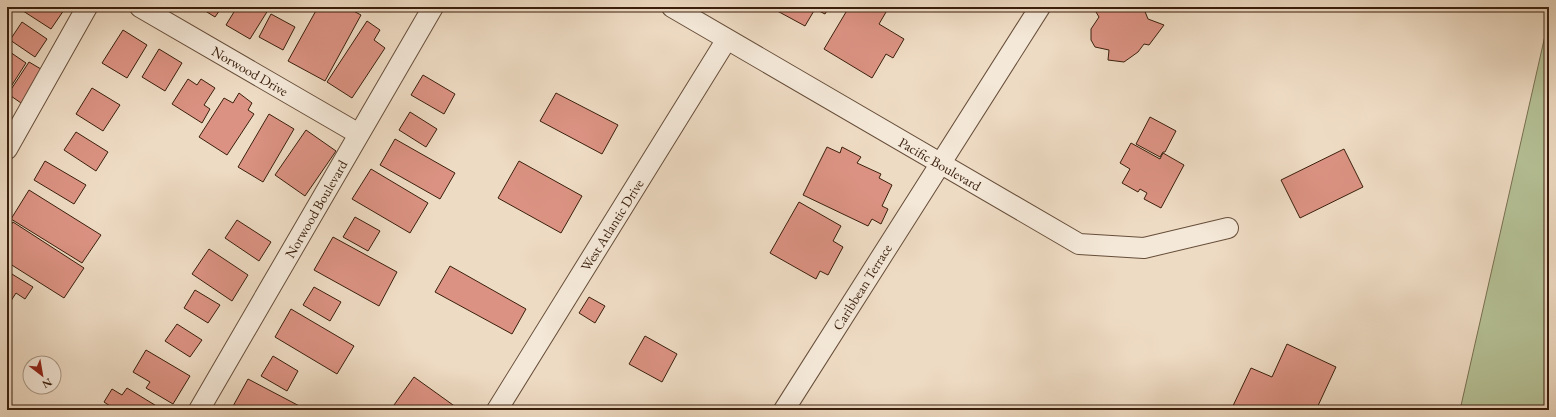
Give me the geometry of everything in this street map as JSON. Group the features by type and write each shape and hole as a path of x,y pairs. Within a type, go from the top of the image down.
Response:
{"street":[{"path":"7,149 87,7"},
{"name":"Norwood Drive","path":"140,7 359,134"},
{"name":"Norwood Boulevard","path":"199,410 433,7"},
{"name":"Pacific Boulevard","path":"672,7 940,165 1079,244 1144,248 1228,228"},
{"name":"Caribbean Terrace","path":"784,410 1040,7"},
{"name":"West Atlantic Drive","path":"498,410 727,40"}],"green space":[{"path":"1549,18 1549,410 1460,410"}],"building":[{"path":"21,7 66,7 51,29 20,9"},
{"path":"199,7 222,7 215,17"},
{"path":"237,7 270,7 250,39 226,25"},
{"path":"318,7 346,7 361,15 325,81 288,61"},
{"path":"770,7 829,7 825,14 815,9 805,26"},
{"path":"849,7 889,7 879,24 904,39 893,58 886,54 872,78 824,49"},
{"path":"1093,7 1134,7 1144,9 1148,19 1164,25 1149,45 1144,44 1138,52 1124,62 1108,60 1109,50 1095,47 1091,40 1091,29 1099,17"},
{"path":"271,14 295,27 283,50 259,37"},
{"path":"367,21 380,30 374,40 385,48 352,98 327,82"},
{"path":"22,22 47,39 35,57 10,40"},
{"path":"123,30 147,45 127,78 102,63"},
{"path":"159,49 182,63 165,91 142,77"},
{"path":"7,50 26,63 12,85 7,82"},
{"path":"29,62 46,72 24,105 8,94"},
{"path":"423,75 455,94 444,114 411,95"},
{"path":"188,79 197,85 201,79 215,88 204,105 210,109 202,123 172,104"},
{"path":"92,88 120,105 103,131 76,114"},
{"path":"239,93 252,103 248,110 254,114 227,155 199,137 224,98 233,103"},
{"path":"556,93 618,125 602,154 540,121"},
{"path":"410,112 437,129 426,147 399,130"},
{"path":"269,114 294,129 263,182 238,167"},
{"path":"1150,117 1176,131 1165,152 1163,152 1160,157 1136,144"},
{"path":"306,130 336,151 305,196 275,175"},
{"path":"76,132 108,152 96,171 64,150"},
{"path":"395,139 455,173 440,199 380,165"},
{"path":"1131,143 1160,159 1163,153 1184,165 1161,208 1144,199 1147,193 1140,189 1138,192 1122,183 1130,169 1120,163"},
{"path":"827,147 840,153 842,147 861,157 857,163 881,174 879,178 892,185 882,206 888,209 881,224 872,219 868,226 803,195"},
{"path":"1344,149 1363,187 1300,218 1281,180"},
{"path":"45,161 86,185 74,204 34,180"},
{"path":"519,161 582,196 561,233 498,198"},
{"path":"371,169 428,203 410,233 352,199"},
{"path":"29,190 101,235 82,263 11,219"},
{"path":"799,202 841,226 833,241 843,247 828,275 820,271 816,279 770,253"},
{"path":"355,217 380,231 368,251 343,237"},
{"path":"237,220 271,242 259,261 225,238"},
{"path":"13,222 84,268 64,298 7,262 7,231"},
{"path":"333,237 397,272 379,306 314,270"},
{"path":"209,249 248,275 232,301 192,274"},
{"path":"450,266 526,309 512,334 435,292"},
{"path":"7,271 33,287 25,299 16,293 7,307"},
{"path":"314,287 341,302 330,321 303,305"},
{"path":"195,290 220,305 208,323 184,308"},
{"path":"589,297 605,306 595,323 579,313"},
{"path":"291,309 354,346 337,374 275,337"},
{"path":"177,324 202,340 190,357 165,341"},
{"path":"645,336 677,354 662,382 629,364"},
{"path":"1287,344 1336,367 1316,410 1231,410 1251,368 1272,377"},
{"path":"146,350 190,376 173,404 146,388 150,382 133,372"},
{"path":"273,356 298,371 287,391 261,376"},
{"path":"414,377 460,410 401,410 394,405"},
{"path":"248,379 307,410 237,410 232,408"},
{"path":"127,388 163,410 116,410 104,402 112,389 122,395"}]}
